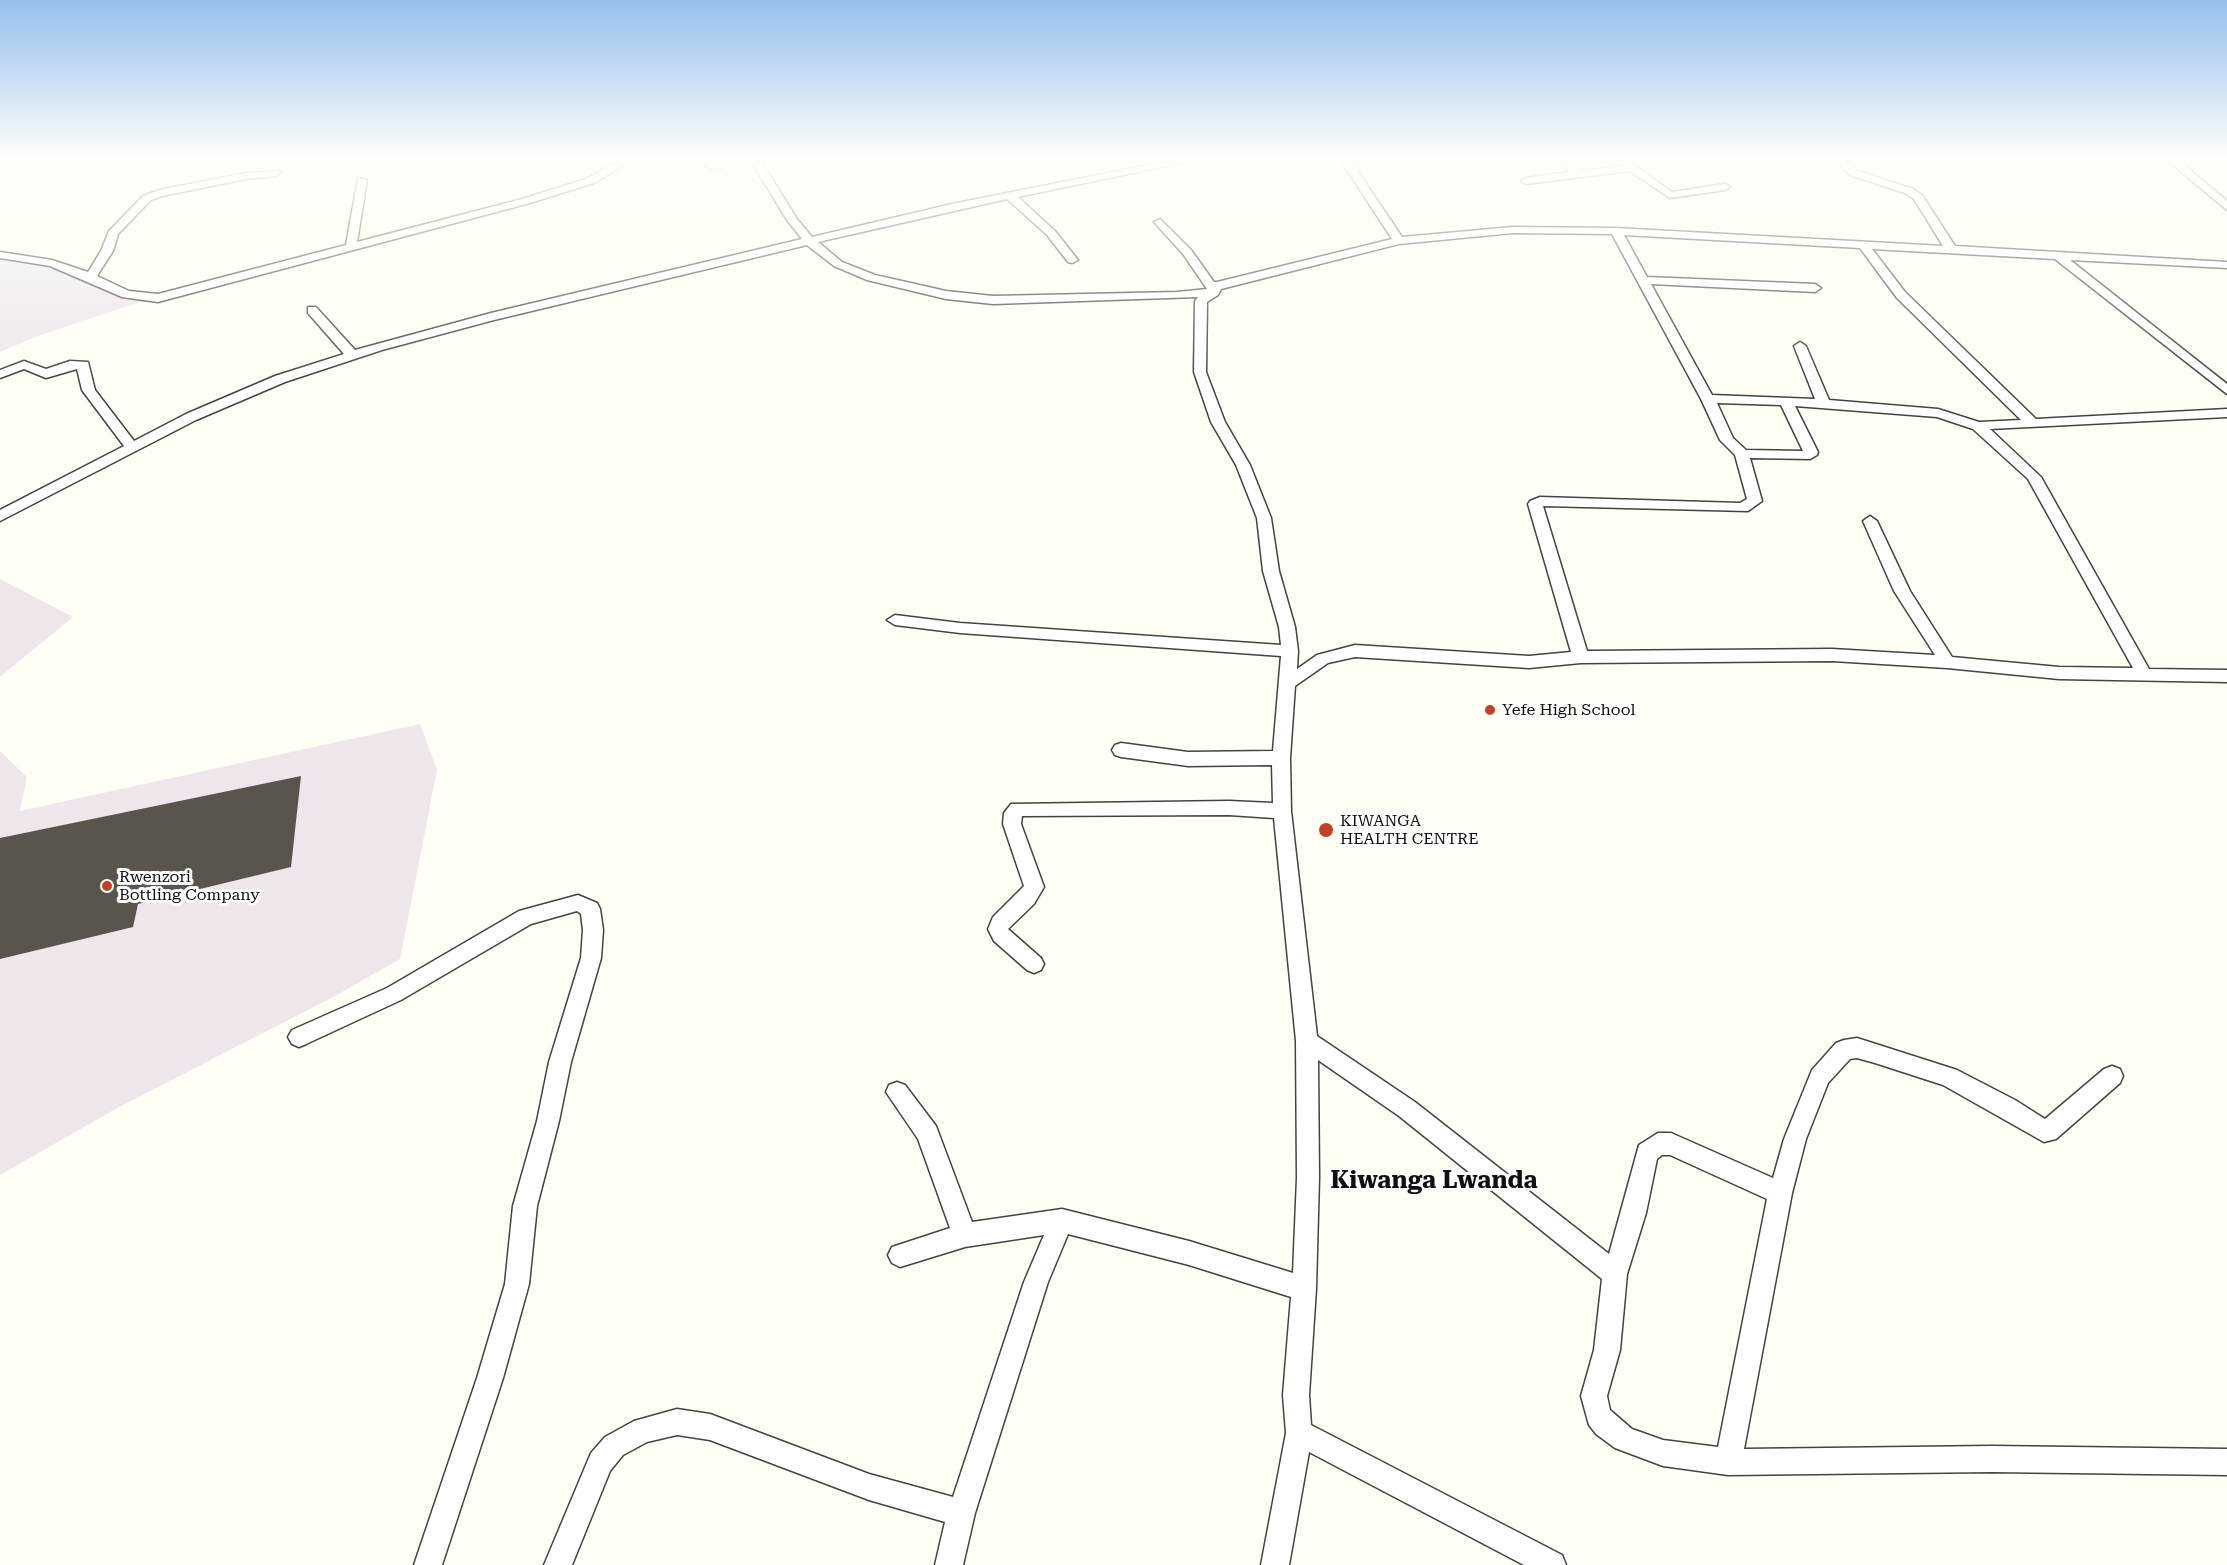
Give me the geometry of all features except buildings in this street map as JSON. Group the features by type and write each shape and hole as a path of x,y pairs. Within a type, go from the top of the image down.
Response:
{"street":[{"path":"95,281 91,277 107,251 113,234"},
{"path":"351,247 353,234"},
{"path":"0,255 52,263 126,294 158,298 399,234"},
{"path":"803,234 808,241 838,264 862,275 972,299 1177,296 1215,289 1399,241 1471,234"},
{"path":"0,516 239,396 352,356 491,317 839,234"},
{"path":"1052,234 1072,260"},
{"path":"1171,234 1215,289"},
{"path":"1394,234 1399,241"},
{"path":"1581,657 1534,504 1540,501 1743,508 1755,501 1742,454 1727,440 1708,399 1618,234"},
{"path":"1663,234 1865,247 1951,249 2227,265"},
{"path":"1942,234 1951,249"},
{"path":"1865,247 1901,295 2033,424"},
{"path":"2057,255 2227,390"},
{"path":"1641,280 1815,288"},
{"path":"1215,289 1201,301 1200,372 1218,422 1243,465 1264,518 1271,571 1287,627 1290,651 1281,758 1282,811 1307,1041 1305,1289 1296,1395 1299,1433 1275,1565"},
{"path":"312,310 352,356"},
{"path":"1800,346 1823,403"},
{"path":"0,374 24,365 46,374 70,365 83,365 89,390 132,448"},
{"path":"1708,399 1823,403 1938,413 1978,426 2227,413"},
{"path":"1742,454 1809,455 1811,452 1786,401"},
{"path":"1978,426 2034,477 2144,674"},
{"path":"1870,521 1902,591 1947,662"},
{"path":"895,620 960,628 1290,651"},
{"path":"1288,683 1323,658 1355,651 1529,662 1581,657 1832,655 1947,662 2059,673 2227,676"},
{"path":"1120,750 1188,759 1281,758"},
{"path":"1034,964 1001,935 998,929 1000,923 1027,898 1034,887 1012,824 1013,813 1017,809 1219,808 1282,811"},
{"path":"299,1036 351,1015 394,994 526,916 578,903 590,909 593,930 591,958 560,1062 548,1121 525,1206 517,1284 490,1378 428,1565"},
{"path":"1307,1041 1407,1109 1615,1274"},
{"path":"1728,1462 1780,1192 1796,1139 1820,1077 1844,1050 1857,1048 1949,1077 2007,1107 2044,1131 2048,1131 2112,1076"},
{"path":"897,1092 928,1134 942,1179 965,1235"},
{"path":"1780,1192 1671,1144 1658,1144 1647,1153 1634,1213 1615,1274 1607,1350 1594,1396 1598,1416 1605,1425 1624,1439 1663,1453 1728,1462 1992,1459 2227,1462"},
{"path":"900,1255 965,1235 1062,1221 1189,1253 1305,1289"},
{"path":"949,1565 961,1513 1036,1282 1062,1221"},
{"path":"558,1565 600,1462 614,1446 643,1430 668,1423 695,1423 710,1427 869,1487 961,1513"},
{"path":"1299,1433 1552,1565"}],"shaded area":[{"path":"0,257 68,270 143,301 35,337 0,352"},
{"path":"0,579 73,617 0,677"},
{"path":"420,724 437,770 400,959 335,996 119,1107 0,1175 0,751 27,777 20,811"}],"place":[{"name":"Yefe High School","path":"1490,710"},
{"name":"KIWANGA HEALTH CENTRE","path":"1326,830"},
{"name":"Rwenzori Bottling Company","path":"107,886"}],"district":[{"name":"Kiwanga Lwanda","path":"1434,1181"}]}
